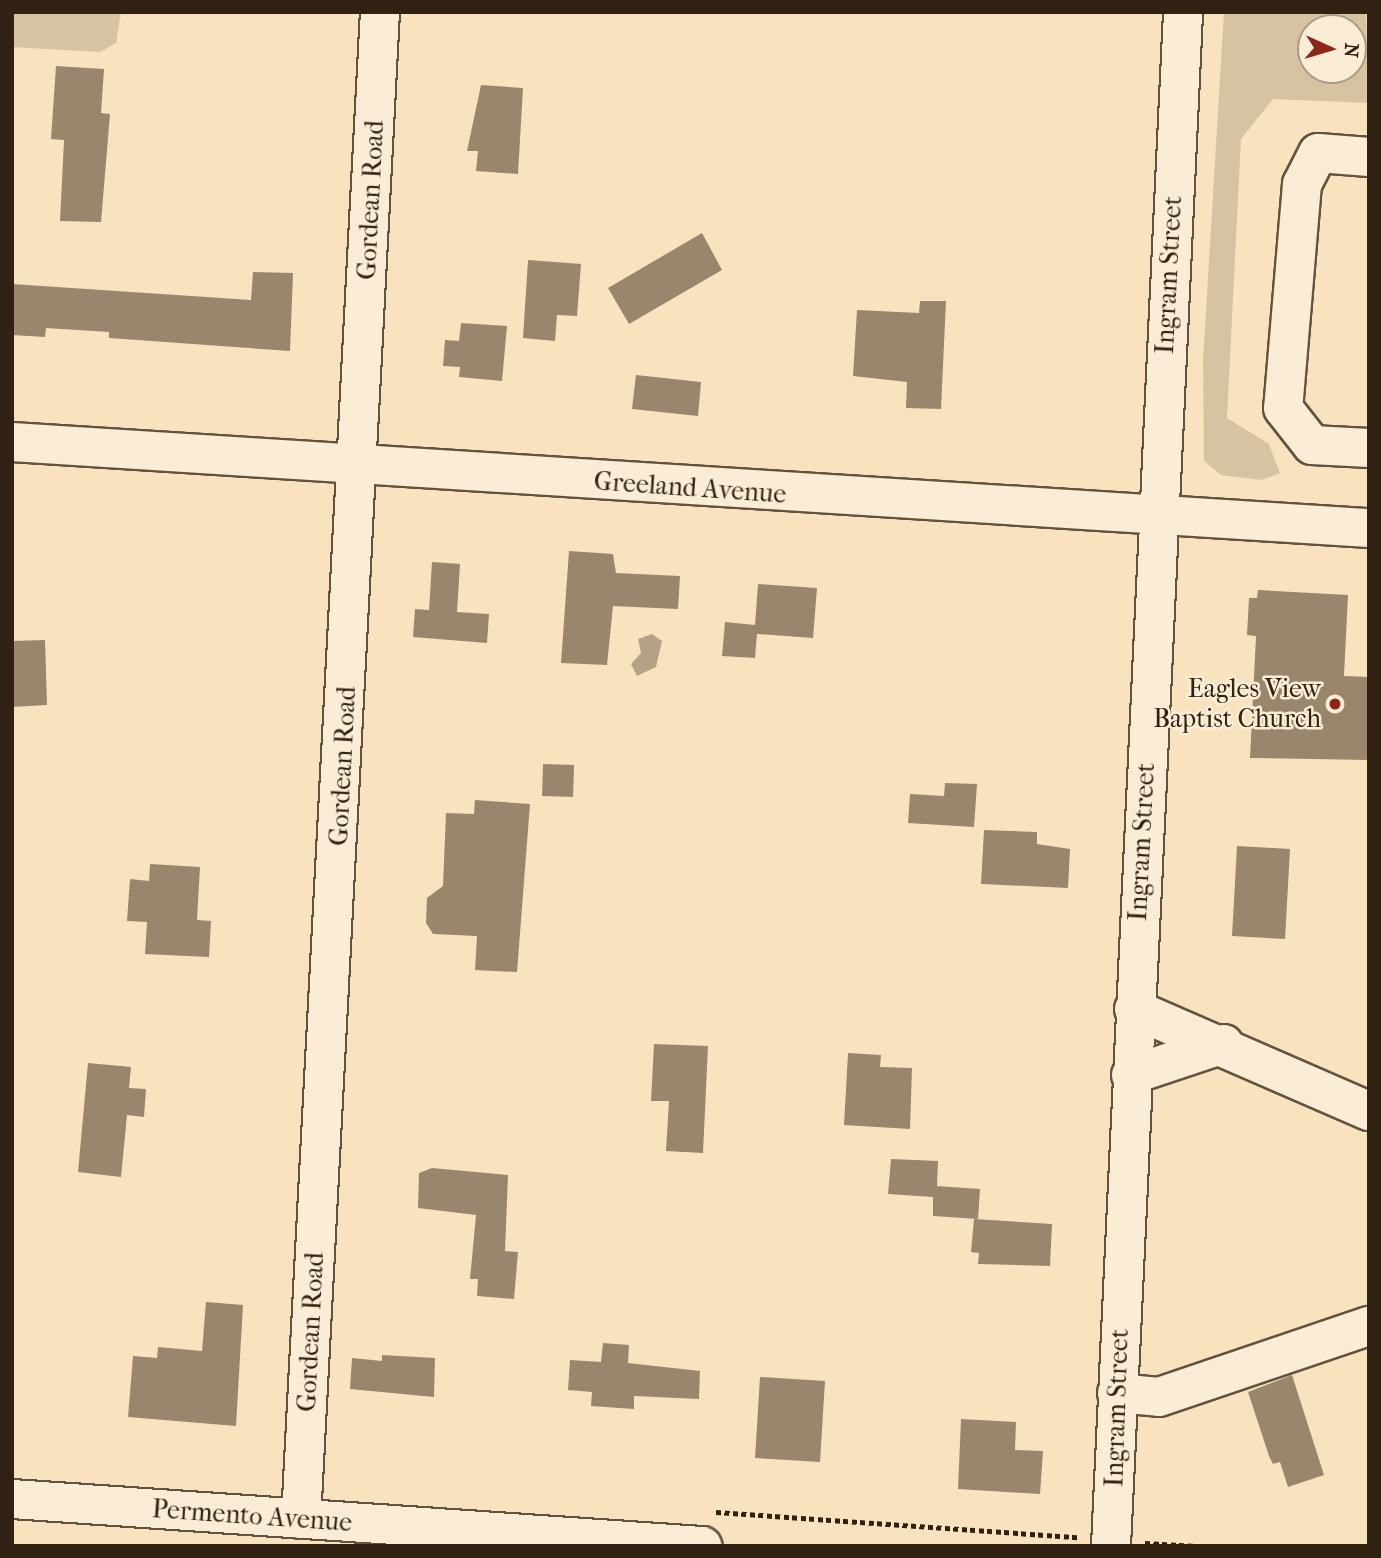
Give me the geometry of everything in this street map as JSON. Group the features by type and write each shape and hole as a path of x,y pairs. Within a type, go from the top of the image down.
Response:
{"street":[{"name":"Gordean Road","path":"301,1519 380,12"},
{"name":"Ingram Street","path":"1111,1546 1157,516 1183,12"},
{"path":"1369,157 1318,153 1302,184 1283,408 1312,445 1369,448"},
{"name":"Greeland Avenue","path":"12,442 1369,528"},
{"path":"1135,1009 1224,1044 1369,1111"},
{"path":"1131,1075 1224,1044"},
{"path":"1117,1394 1159,1397 1369,1326"},
{"name":"Permento Avenue","path":"12,1499 702,1546"}],"shaded area":[{"path":"12,12 121,12 116,43 100,52 12,47"},
{"path":"1224,12 1366,12 1297,14 1297,84 1367,84 1367,42 1369,103 1273,99 1241,139 1227,418 1269,444 1280,473 1262,480 1221,475 1204,461 1203,361"},
{"path":"652,634 662,641 656,667 637,676 631,664 641,653 638,639"}],"building":[{"path":"56,66 104,69 101,113 110,114 101,222 60,221 64,140 51,139"},
{"path":"481,85 523,88 518,174 476,171 478,151 467,151"},
{"path":"702,233 722,270 629,324 608,288"},
{"path":"528,260 581,264 577,316 557,315 555,341 523,338"},
{"path":"253,272 293,273 290,351 109,338 109,332 46,328 45,337 12,335 12,284 251,300"},
{"path":"920,301 946,301 941,409 906,408 907,382 853,376 857,310 919,313"},
{"path":"461,323 507,326 502,381 459,377 460,367 443,366 445,340 459,341"},
{"path":"636,375 701,382 698,416 632,409"},
{"path":"569,551 613,554 616,573 680,576 678,609 613,606 607,665 561,663"},
{"path":"432,562 460,564 457,612 489,614 487,643 413,637 415,609 429,610"},
{"path":"758,584 817,588 813,638 757,634 755,658 722,656 725,622 755,625"},
{"path":"1258,590 1348,595 1344,676 1369,677 1369,760 1250,758 1256,636 1247,635 1249,598 1257,598"},
{"path":"45,640 47,705 12,707 12,641"},
{"path":"543,764 574,765 573,797 542,796"},
{"path":"945,783 977,784 974,827 908,823 910,794 944,796"},
{"path":"475,800 530,804 517,972 475,970 477,936 433,934 426,923 427,898 443,886 446,813 474,814"},
{"path":"984,830 1037,832 1037,844 1070,849 1068,888 981,884"},
{"path":"1237,846 1290,849 1285,939 1232,936"},
{"path":"150,864 200,867 197,920 211,921 209,957 145,954 147,922 127,921 130,879 149,881"},
{"path":"654,1044 708,1046 703,1153 666,1151 669,1101 651,1101"},
{"path":"848,1053 881,1055 880,1067 912,1068 910,1129 844,1125"},
{"path":"88,1063 131,1067 129,1088 146,1089 144,1117 127,1115 121,1177 78,1172"},
{"path":"891,1159 938,1161 937,1186 980,1189 978,1219 933,1216 933,1197 888,1194"},
{"path":"432,1168 508,1175 505,1251 518,1252 514,1299 477,1296 478,1279 470,1279 476,1215 418,1208 419,1173"},
{"path":"974,1219 1052,1224 1050,1266 978,1264 979,1253 971,1252"},
{"path":"206,1302 243,1305 236,1426 128,1417 133,1356 157,1358 158,1347 202,1351"},
{"path":"603,1343 629,1345 628,1363 700,1371 699,1399 634,1396 634,1409 591,1406 592,1392 568,1390 570,1360 601,1362"},
{"path":"382,1355 435,1358 434,1397 350,1389 352,1358 382,1361"},
{"path":"1292,1375 1324,1475 1288,1487 1280,1462 1273,1464 1269,1456 1248,1392"},
{"path":"760,1377 825,1381 820,1462 755,1458"},
{"path":"961,1419 1016,1422 1015,1450 1043,1451 1040,1494 958,1489"}],"place":[{"name":"Eagles View Baptist Church","path":"1335,704"}]}
